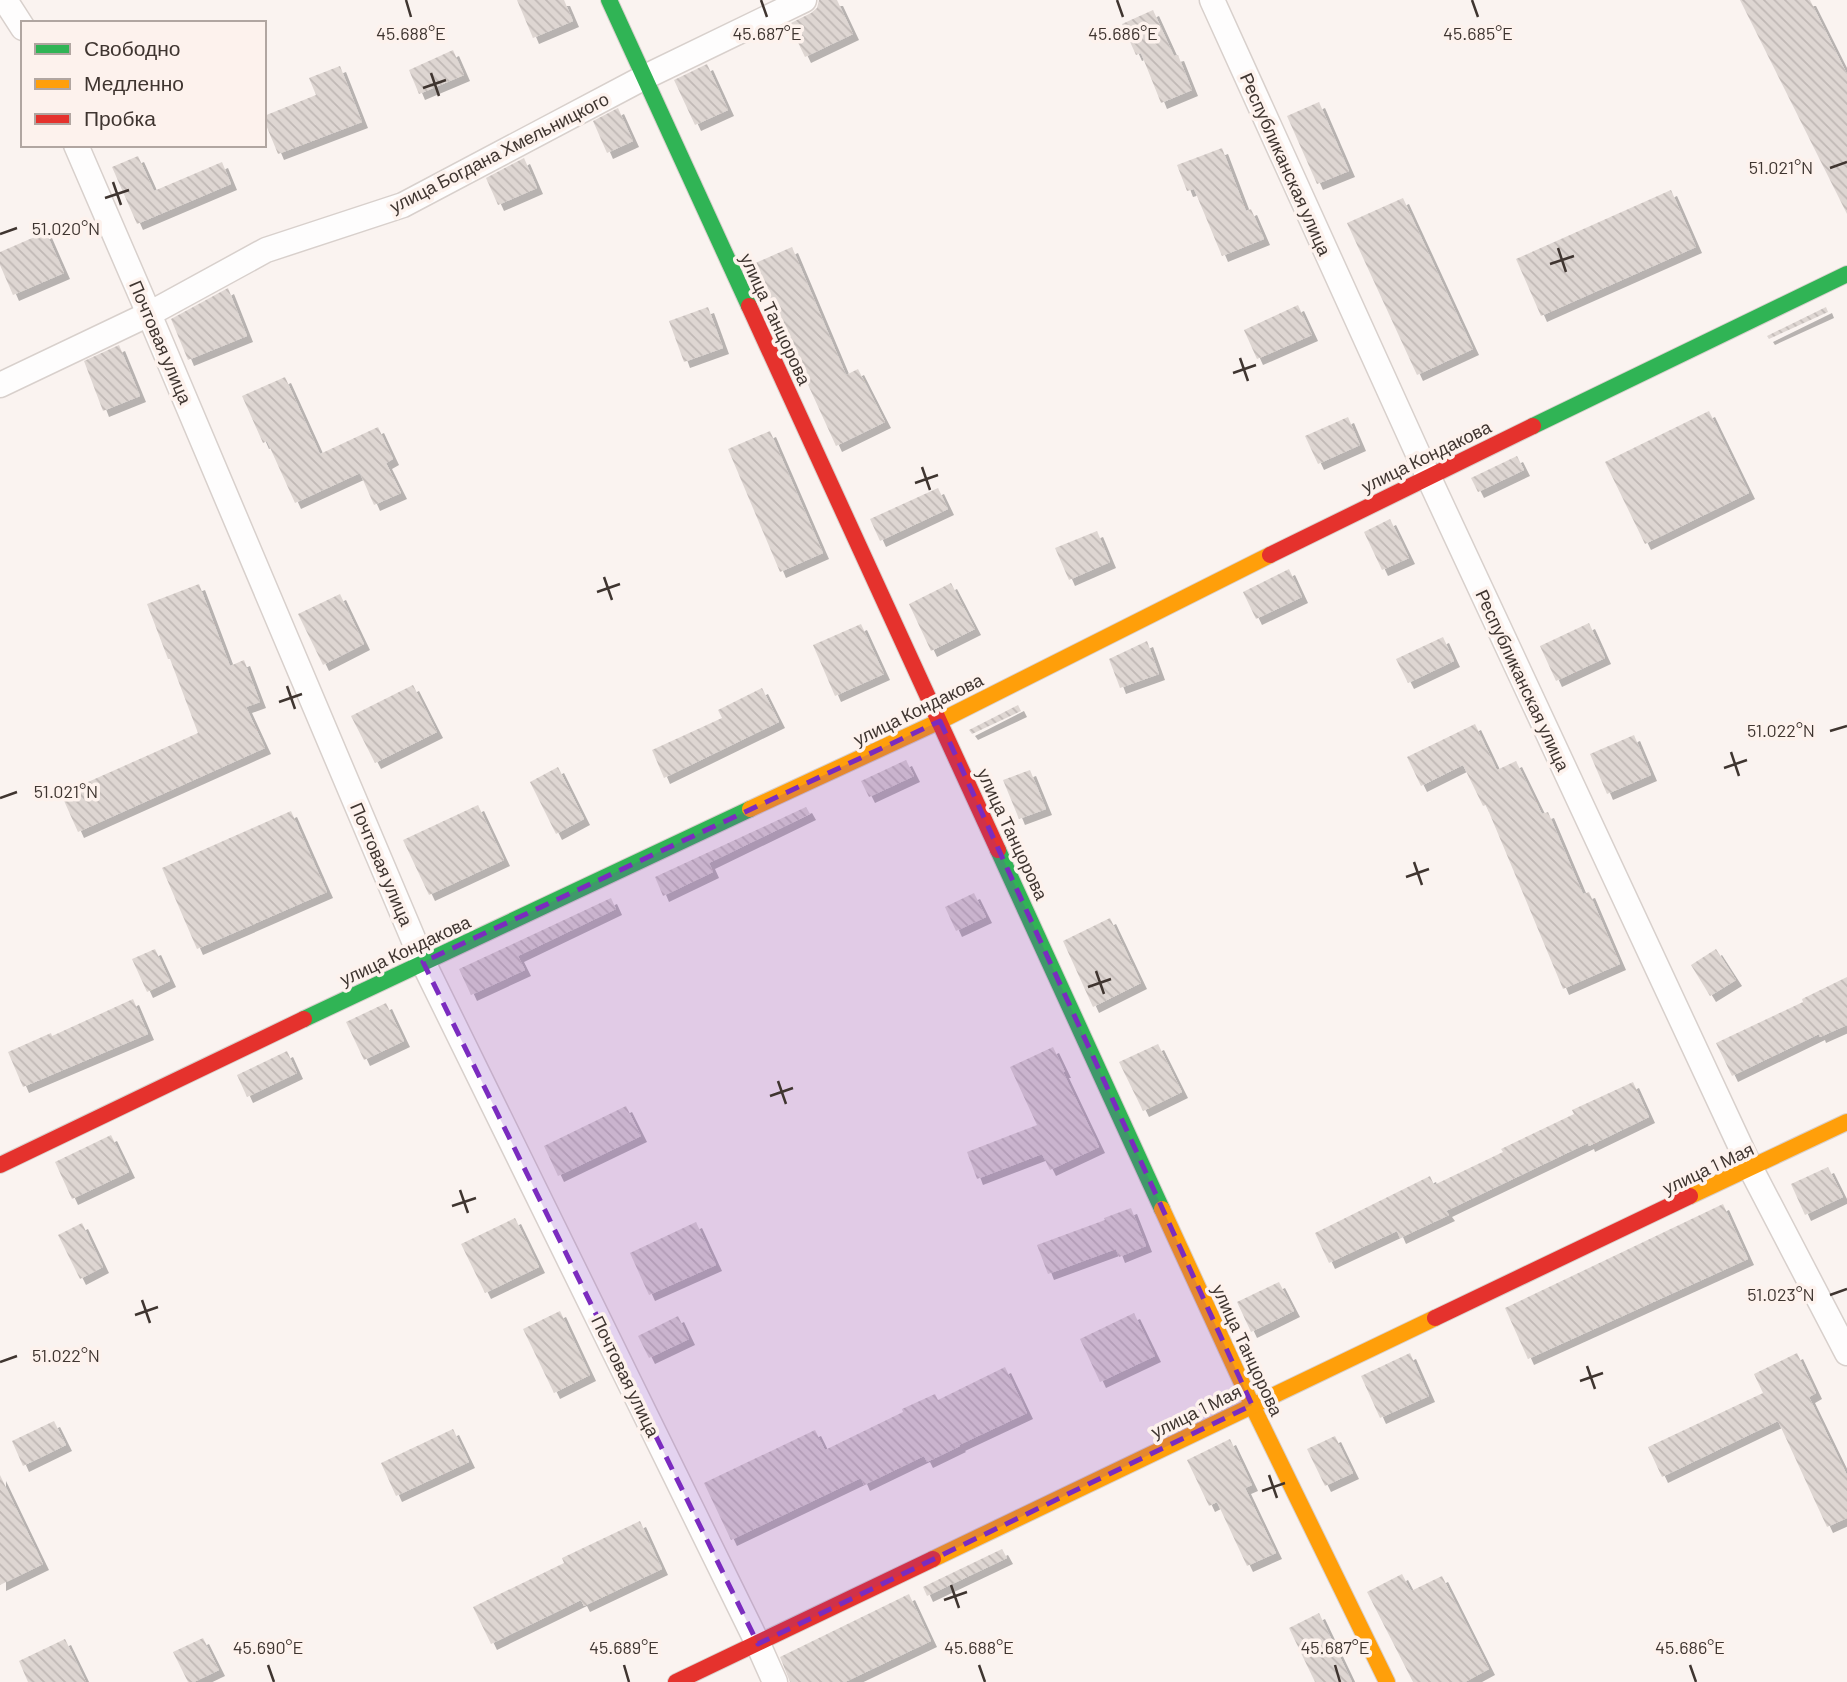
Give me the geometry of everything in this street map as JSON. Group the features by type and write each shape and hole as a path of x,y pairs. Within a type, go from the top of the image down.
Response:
{"street":[{"path":"5,0 21,25"},
{"name":"улица Танцорова","path":"609,0 1252,1405 1387,1682"},
{"name":"улица Богдана Хмельницкого","path":"0,385 149,314 266,250 403,205 643,78 804,0"},
{"name":"Республиканская улица","path":"1212,0 1428,476 1751,1169 1847,1353"},
{"name":"Почтовая улица","path":"77,147 423,962 775,1682"},
{"name":"улица Кондакова","path":"0,1165 423,962 940,721 1428,476 1847,274"},
{"name":"улица 1 Мая","path":"676,1682 1847,1122"}],"highlighted area":[{"path":"940,721 1252,1405 758,1644 423,962"}],"building":[{"path":"517,0 564,0 573,21 533,38"},
{"path":"819,0 837,0 853,34 805,57 789,24 811,13 817,8"},
{"path":"1740,0 1810,0 1847,74 1847,214"},
{"path":"1153,10 1174,56 1178,55 1192,90 1161,103 1141,53 1136,55 1122,24"},
{"path":"453,50 464,75 419,94 409,70"},
{"path":"707,64 728,110 695,125 674,80"},
{"path":"340,66 362,122 278,154 266,125 266,115 316,95 309,78"},
{"path":"1319,102 1349,171 1317,184 1287,116"},
{"path":"618,108 633,141 607,153 593,121"},
{"path":"1222,148 1246,211 1251,209 1264,239 1222,256 1194,189 1187,191 1177,165"},
{"path":"138,156 154,191 222,162 231,184 137,224 112,167"},
{"path":"524,158 537,188 498,205 486,178"},
{"path":"1671,190 1696,247 1541,316 1516,259"},
{"path":"1403,198 1473,349 1417,375 1347,223"},
{"path":"46,232 64,273 13,295 0,265 0,252"},
{"path":"792,247 846,375 858,369 885,422 836,446 753,264"},
{"path":"228,288 247,336 188,360 171,319"},
{"path":"1298,305 1312,335 1257,359 1244,330"},
{"path":"708,307 723,348 684,362 669,321"},
{"path":"1826,307 1828,312 1769,339 1767,336"},
{"path":"119,345 140,396 103,411 84,361"},
{"path":"285,377 320,454 378,427 393,459 386,463 401,493 374,505 360,473 295,503 267,441 263,443 242,396"},
{"path":"1709,411 1749,493 1645,544 1605,462"},
{"path":"1348,417 1360,445 1318,464 1305,436"},
{"path":"770,431 823,553 780,572 728,449"},
{"path":"1517,456 1524,470 1478,492 1471,478"},
{"path":"938,488 948,509 880,541 870,519"},
{"path":"1390,519 1409,558 1382,570 1364,532"},
{"path":"1097,531 1110,562 1069,580 1055,548"},
{"path":"1289,569 1302,597 1256,619 1243,592"},
{"path":"951,583 975,629 931,651 909,604"},
{"path":"199,584 230,666 244,660 260,702 246,707 265,748 78,832 61,794 198,733 147,604"},
{"path":"340,594 364,644 323,665 298,614"},
{"path":"1589,623 1605,658 1556,681 1540,646"},
{"path":"861,624 884,674 835,696 813,645"},
{"path":"1443,637 1454,661 1408,683 1396,659"},
{"path":"1147,641 1159,674 1120,688 1109,659"},
{"path":"413,685 437,732 375,763 351,716"},
{"path":"762,688 779,722 664,778 652,750 722,718 718,710"},
{"path":"1018,705 1021,711 972,734 969,730"},
{"path":"1475,724 1497,770 1516,761 1542,814 1548,812 1583,894 1589,892 1620,964 1563,989 1486,805 1483,806 1463,765 1421,786 1407,757"},
{"path":"1634,735 1651,775 1607,794 1590,754"},
{"path":"906,760 914,776 869,797 861,781"},
{"path":"558,767 584,819 556,834 530,782"},
{"path":"1030,770 1046,809 1019,819 1003,780"},
{"path":"478,805 504,860 429,895 403,840"},
{"path":"806,807 810,814 709,863 713,872 663,896 655,877"},
{"path":"291,811 327,892 197,949 162,868"},
{"path":"974,893 986,917 956,931 945,907"},
{"path":"611,898 616,909 518,956 525,970 471,995 459,969"},
{"path":"1110,918 1141,983 1093,1007 1063,941"},
{"path":"155,949 170,981 147,992 132,959"},
{"path":"1716,949 1736,980 1710,996 1691,965"},
{"path":"1847,977 1847,1025 1820,1037 1819,1034 1732,1076 1716,1043 1803,1002 1802,999"},
{"path":"133,999 148,1034 23,1087 8,1052 51,1033 52,1036"},
{"path":"386,1003 404,1041 364,1060 346,1022"},
{"path":"1158,1044 1182,1092 1143,1111 1119,1062"},
{"path":"1053,1047 1099,1147 1050,1170 1042,1154 977,1179 967,1152 1037,1125 1010,1067"},
{"path":"287,1051 297,1073 247,1097 237,1075"},
{"path":"1633,1082 1649,1117 1446,1211 1449,1215 1400,1238 1397,1231 1329,1263 1315,1233 1430,1176 1434,1185 1574,1114 1572,1110"},
{"path":"626,1106 641,1136 558,1176 544,1146"},
{"path":"111,1135 129,1172 72,1199 55,1162"},
{"path":"1828,1167 1843,1197 1805,1215 1791,1184"},
{"path":"1723,1204 1748,1259 1528,1359 1505,1308"},
{"path":"1131,1208 1146,1246 1119,1257 1116,1249 1048,1274 1037,1245"},
{"path":"515,1218 539,1267 485,1293 461,1244"},
{"path":"696,1222 716,1265 649,1295 630,1253"},
{"path":"82,1223 103,1267 80,1279 58,1235"},
{"path":"1279,1282 1294,1311 1251,1332 1237,1302"},
{"path":"560,1311 590,1375 554,1393 523,1329"},
{"path":"1134,1313 1155,1356 1100,1382 1080,1339"},
{"path":"678,1316 689,1339 649,1358 638,1336"},
{"path":"1410,1353 1429,1396 1380,1418 1361,1376"},
{"path":"1797,1353 1816,1393 1809,1397 1847,1475 1847,1518 1827,1527 1778,1421 1662,1477 1648,1447 1763,1393 1754,1374"},
{"path":"1005,1367 1027,1413 927,1462 924,1456 864,1485 861,1478 731,1540 704,1483 815,1430 825,1450 903,1412 902,1409 935,1394 938,1400"},
{"path":"54,1421 66,1445 23,1466 12,1441"},
{"path":"453,1429 469,1462 396,1496 381,1463"},
{"path":"1335,1436 1353,1473 1325,1486 1307,1449"},
{"path":"1230,1439 1252,1485 1245,1488 1276,1553 1247,1566 1217,1502 1209,1506 1187,1460"},
{"path":"0,1475 43,1564 0,1585"},
{"path":"640,1521 662,1569 584,1606 581,1600 491,1644 473,1607 564,1563 562,1558"},
{"path":"1002,1549 1007,1558 927,1596 923,1587"},
{"path":"1402,1574 1411,1591 1442,1576 1489,1669 1465,1682 1413,1682 1367,1592"},
{"path":"909,1594 931,1641 845,1682 790,1682 780,1657"},
{"path":"1319,1613 1352,1682 1315,1682 1289,1628"},
{"path":"203,1638 219,1670 194,1682 188,1682 173,1652"},
{"path":"65,1639 86,1682 28,1682 19,1661"}],"traffic: fast":[{"path":"609,0 749,306"},
{"path":"1533,426 1847,274"},
{"path":"304,1019 750,809"},
{"path":"998,850 1162,1209"}],"traffic: slow":[{"path":"750,809 940,721 1270,555"},
{"path":"1690,1196 1847,1122"},
{"path":"1162,1209 1252,1405 1387,1682"},
{"path":"933,1559 1435,1318"}],"traffic: jam":[{"path":"749,306 998,850"},
{"path":"1270,555 1533,426"},
{"path":"0,1165 304,1019"},
{"path":"1435,1318 1690,1196"},
{"path":"676,1682 933,1559"}]}
